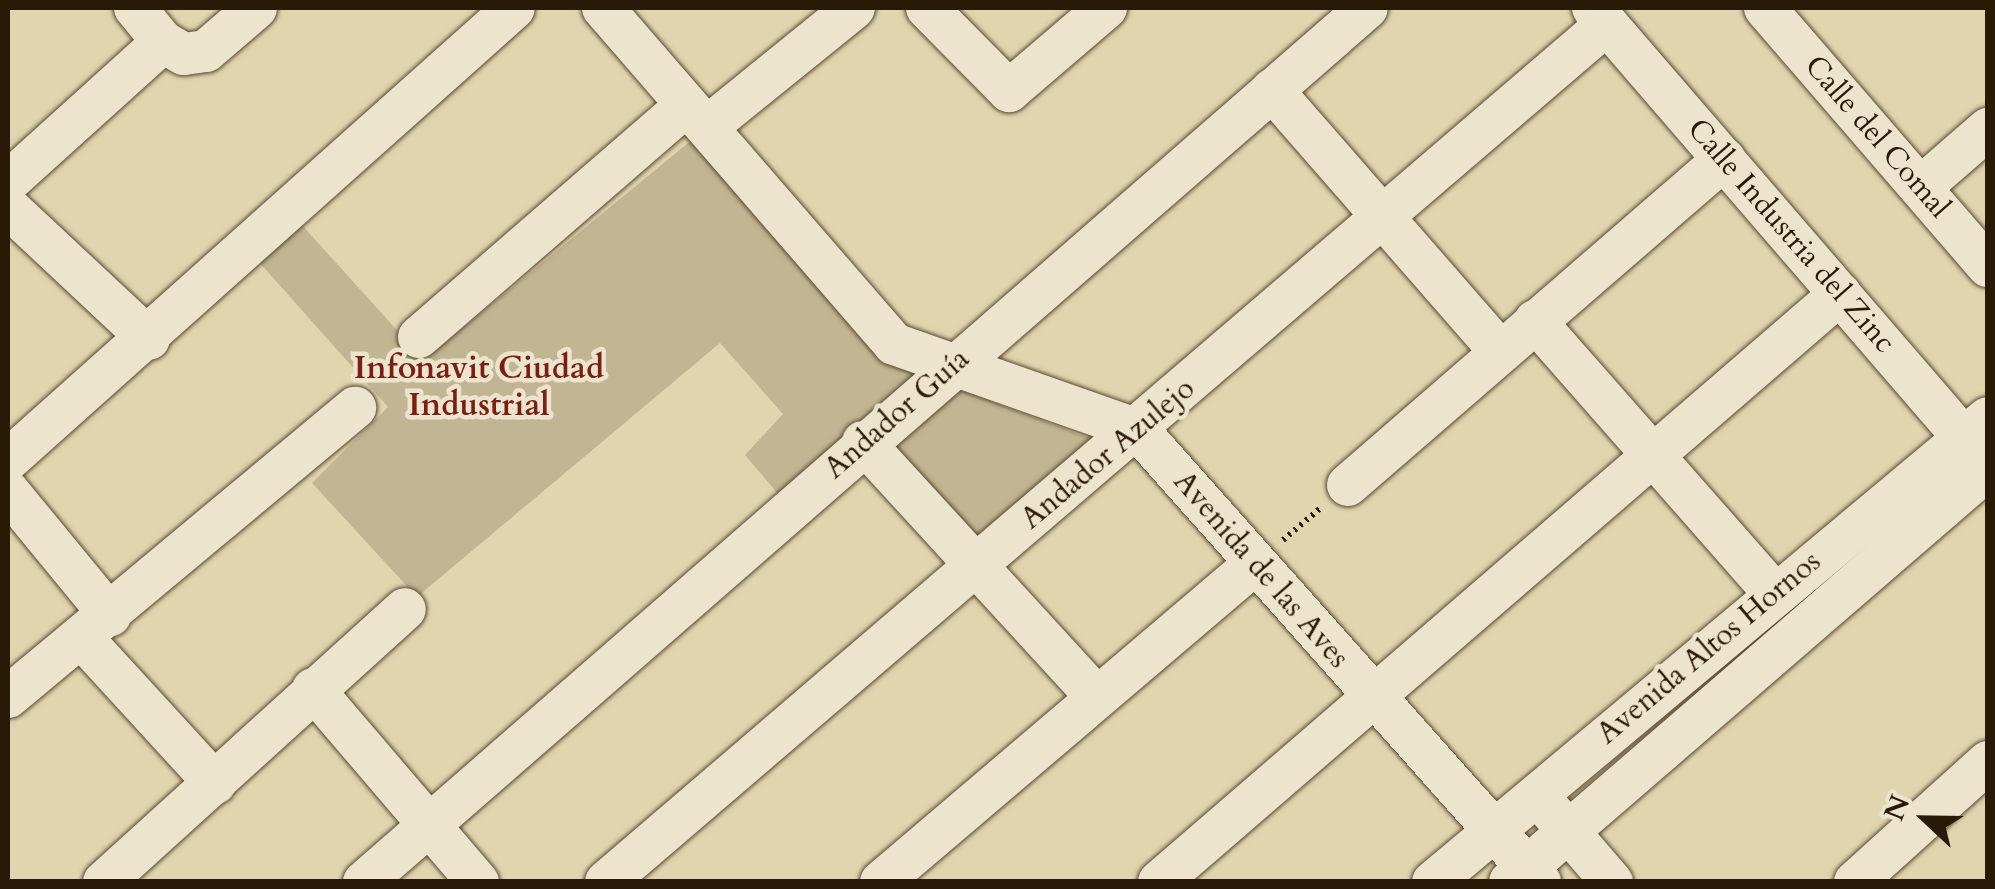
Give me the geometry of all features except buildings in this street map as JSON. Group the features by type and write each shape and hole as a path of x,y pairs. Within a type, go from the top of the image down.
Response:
{"street":[{"path":"135,8 162,42 184,54 206,51 256,8"},
{"path":"8,460 514,8"},
{"name":"Avenida de las Aves","path":"603,8 894,344 1138,430 1491,832 1526,877"},
{"path":"419,337 697,116 854,8"},
{"path":"927,8 1009,91 1106,8"},
{"name":"Andador Guía","path":"364,882 428,821 1367,8"},
{"name":"Calle del Comal","path":"1782,13 1988,266"},
{"name":"Calle Industria del Zinc","path":"1600,16 1840,294 1982,448"},
{"name":"Andador Azulejo","path":"606,882 978,562 1138,430 1382,216 1600,16"},
{"path":"8,182 162,42"},
{"path":"1272,90 1500,352"},
{"path":"1921,187 1988,129"},
{"path":"1348,485 1724,159"},
{"path":"15,229 148,338"},
{"path":"1160,882 1840,294"},
{"path":"1535,320 1773,592"},
{"path":"8,696 355,408"},
{"path":"864,442 1098,696"},
{"name":"Avenida Altos Hornos","path":"1433,882 1773,592 1982,448"},
{"name":"Avenida Altos Hornos","path":"1526,877 1569,832 1982,448"},
{"path":"8,491 96,626 216,783"},
{"path":"881,882 1256,563"},
{"path":"104,882 216,783 312,689 405,609"},
{"path":"312,689 478,882"},
{"path":"1855,882 1988,762"},
{"path":"1536,795 1612,882"}],"path":[{"path":"1256,563 1348,485"}],"shaded area":[{"path":"693,139 921,375 1097,441 956,561 842,443 780,496 745,455 783,414 720,343 417,597 312,483 388,407 259,262 301,224 424,360"}],"district":[{"name":"Infonavit Ciudad Industrial","path":"479,388"}]}
